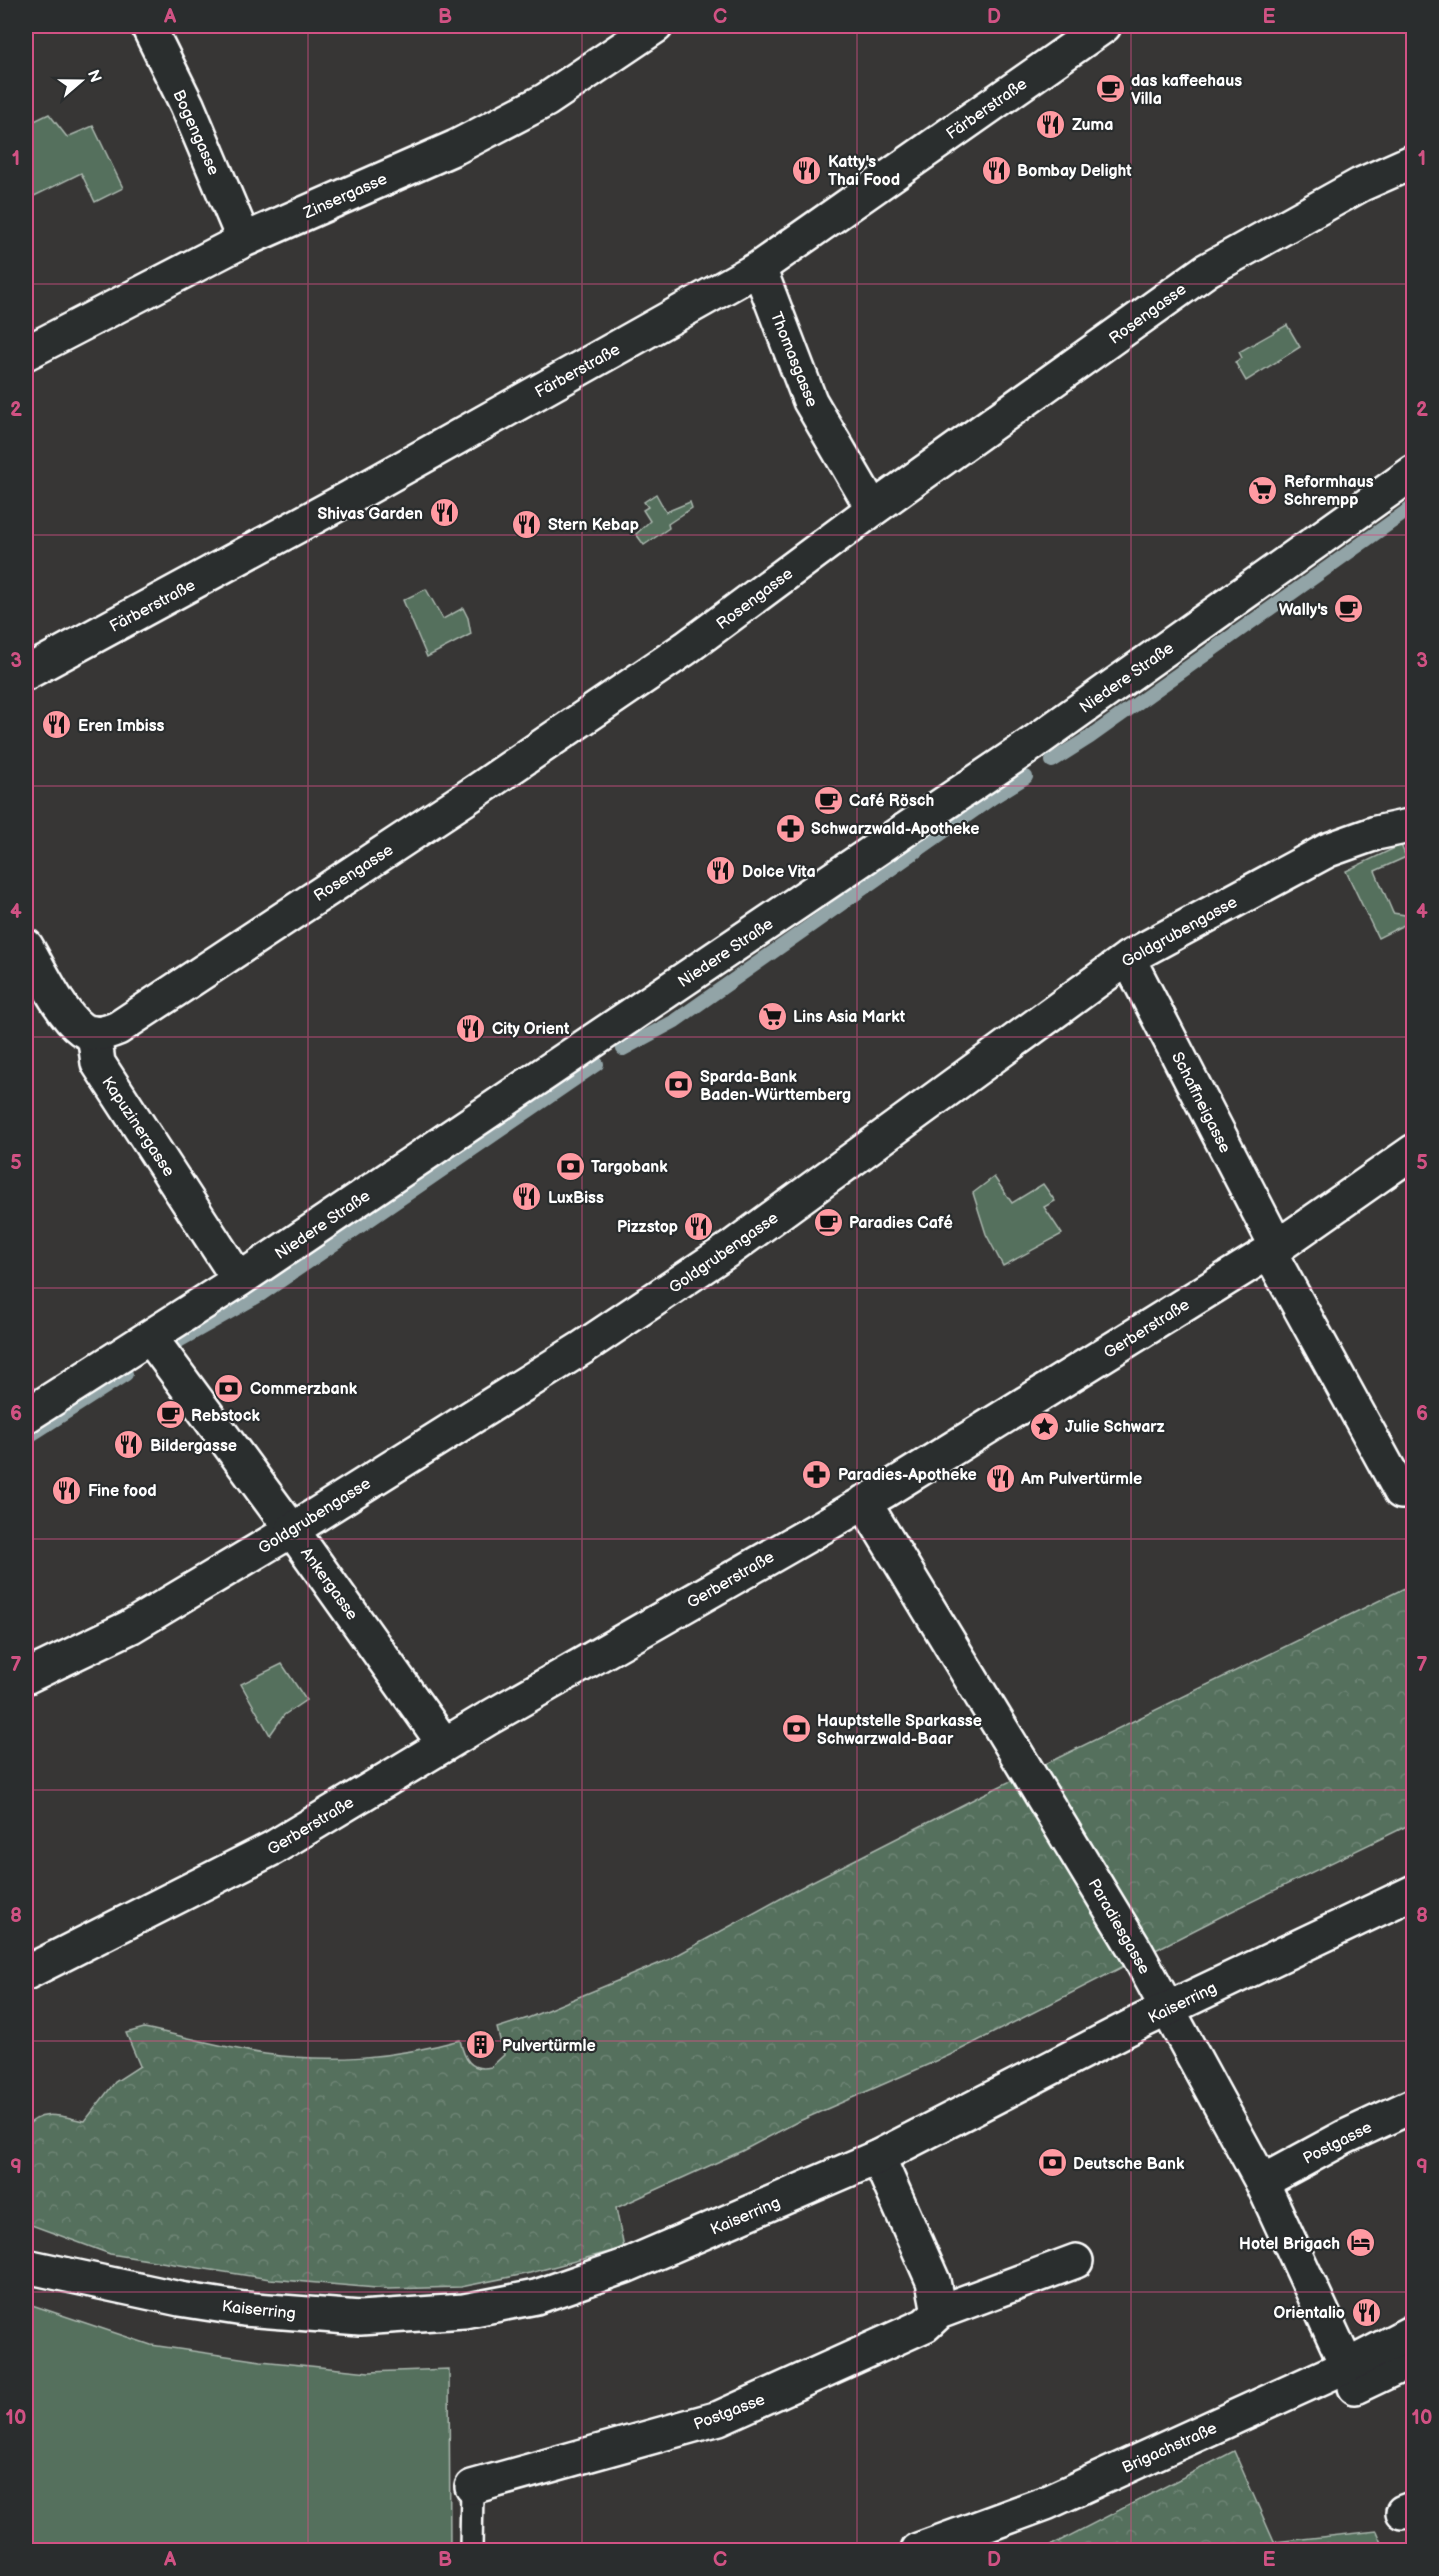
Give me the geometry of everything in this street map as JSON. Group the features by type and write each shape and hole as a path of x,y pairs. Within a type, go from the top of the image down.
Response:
{"street":[{"name":"Bogengasse","path":"148,26 187,105 244,240"},
{"name":"Zinsergasse","path":"26,353 244,240 456,147 546,100 656,26"},
{"name":"Färberstraße","path":"26,674 350,498 759,268 1104,26"},
{"name":"Rosengasse","path":"94,1034 106,1033 118,1028 475,792 686,648 873,509 1207,270 1360,185 1413,161"},
{"name":"Thomasgasse","path":"759,268 810,401 873,509"},
{"name":"Niedere Straße","path":"26,1416 239,1280 1022,751 1413,472"},
{"name":"Goldgrubengasse","path":"26,1677 130,1627 292,1530 582,1348 731,1248 1128,958 1328,850 1376,833 1413,825"},
{"path":"26,946 68,1017 83,1030 94,1034"},
{"name":"Schaffneigasse","path":"1128,958 1273,1249 1401,1492"},
{"name":"Kapuzinergasse","path":"94,1034 98,1063 239,1280"},
{"name":"Gerberstraße","path":"26,1973 273,1848 444,1743 864,1502 1273,1249 1413,1151"},
{"name":"Ankergasse","path":"150,1337 292,1530 444,1743"},
{"name":"Paradiesgasse","path":"864,1502 1051,1808 1168,2009 1262,2182 1351,2377"},
{"name":"Kaiserring","path":"39,2270 244,2309 360,2318 464,2311 536,2297 625,2266 878,2157 1168,2009 1413,1892"},
{"name":"Postgasse","path":"1262,2182 1345,2137 1413,2105"},
{"path":"878,2157 933,2281 939,2312"},
{"path":"26,2252 39,2270"},
{"name":"Postgasse","path":"472,2487 719,2418 925,2325 939,2312 1076,2261"},
{"name":"Brigachstraße","path":"918,2550 1046,2503 1351,2377 1413,2331"},
{"path":"1351,2377 1413,2359"}],"lane":[{"path":"471,2550 472,2487"}],"green space":[{"path":"49,114 67,137 93,126 123,188 95,202 81,173 26,200 26,125"},
{"path":"1287,325 1300,347 1246,381 1235,362 1242,358 1239,352"},
{"path":"656,494 666,512 690,502 692,508 668,524 669,528 644,545 636,534 650,521 643,510 648,507 644,502"},
{"path":"426,589 443,619 463,608 468,618 471,634 427,657 403,600"},
{"path":"1401,845 1406,857 1375,871 1393,913 1405,915 1408,923 1378,938 1346,871"},
{"path":"994,1177 1012,1203 1043,1184 1055,1201 1044,1207 1062,1234 1003,1266 986,1234 973,1193"},
{"path":"1413,1584 1413,1823 1222,1916 950,2055 797,2122 742,2151 616,2208 624,2248 530,2273 461,2287 388,2289 270,2279 110,2254 26,2223 26,2127 39,2117 53,2115 85,2121 115,2082 140,2066 126,2033 144,2028 265,2054 315,2058 387,2055 460,2040 469,2062 478,2067 491,2067 504,2055 497,2028 528,2018 670,1959 809,1883 976,1798"},
{"path":"282,1664 306,1700 284,1715 270,1735 241,1684"},
{"path":"26,2303 151,2345 261,2361 369,2372 449,2369 450,2550 26,2550"},
{"path":"1234,2451 1274,2542 1377,2531 1385,2550 1042,2550"}],"waterway":[{"path":"1052,761 1090,737 1414,506"},
{"path":"623,1049 675,1021 992,798 1026,777"},
{"path":"177,1342 260,1295 597,1064"},
{"path":"26,1438 126,1374"}],"place":[{"name":"das kaffeehaus Villa","path":"1110,89"},
{"name":"Zuma","path":"1051,124"},
{"name":"Katty's Thai Food","path":"807,170"},
{"name":"Bombay Delight","path":"996,170"},
{"name":"Reformhaus Schrempp","path":"1263,490"},
{"name":"Shivas Garden","path":"444,513"},
{"name":"Stern Kebap","path":"527,524"},
{"name":"Wally's","path":"1349,609"},
{"name":"Eren Imbiss","path":"57,725"},
{"name":"Café Rösch","path":"828,800"},
{"name":"Schwarzwald-Apotheke","path":"790,828"},
{"name":"Dolce Vita","path":"721,871"},
{"name":"Lins Asia Markt","path":"772,1016"},
{"name":"City Orient","path":"471,1028"},
{"name":"Sparda-Bank Baden-Württemberg","path":"679,1085"},
{"name":"Targobank","path":"570,1166"},
{"name":"LuxBiss","path":"527,1197"},
{"name":"Paradies Café","path":"828,1222"},
{"name":"Pizzstop","path":"699,1226"},
{"name":"Commerzbank","path":"229,1388"},
{"name":"Rebstock","path":"170,1415"},
{"name":"Julie Schwarz","path":"1044,1426"},
{"name":"Bildergasse","path":"129,1445"},
{"name":"Paradies-Apotheke","path":"817,1474"},
{"name":"Am Pulvertürmle","path":"1000,1478"},
{"name":"Fine food","path":"67,1490"},
{"name":"Hauptstelle Sparkasse Schwarzwald-Baar","path":"796,1729"},
{"name":"Pulvertürmle","path":"481,2045"},
{"name":"Deutsche Bank","path":"1052,2163"},
{"name":"Hotel Brigach","path":"1361,2243"},
{"name":"Orientalio","path":"1366,2312"}]}
